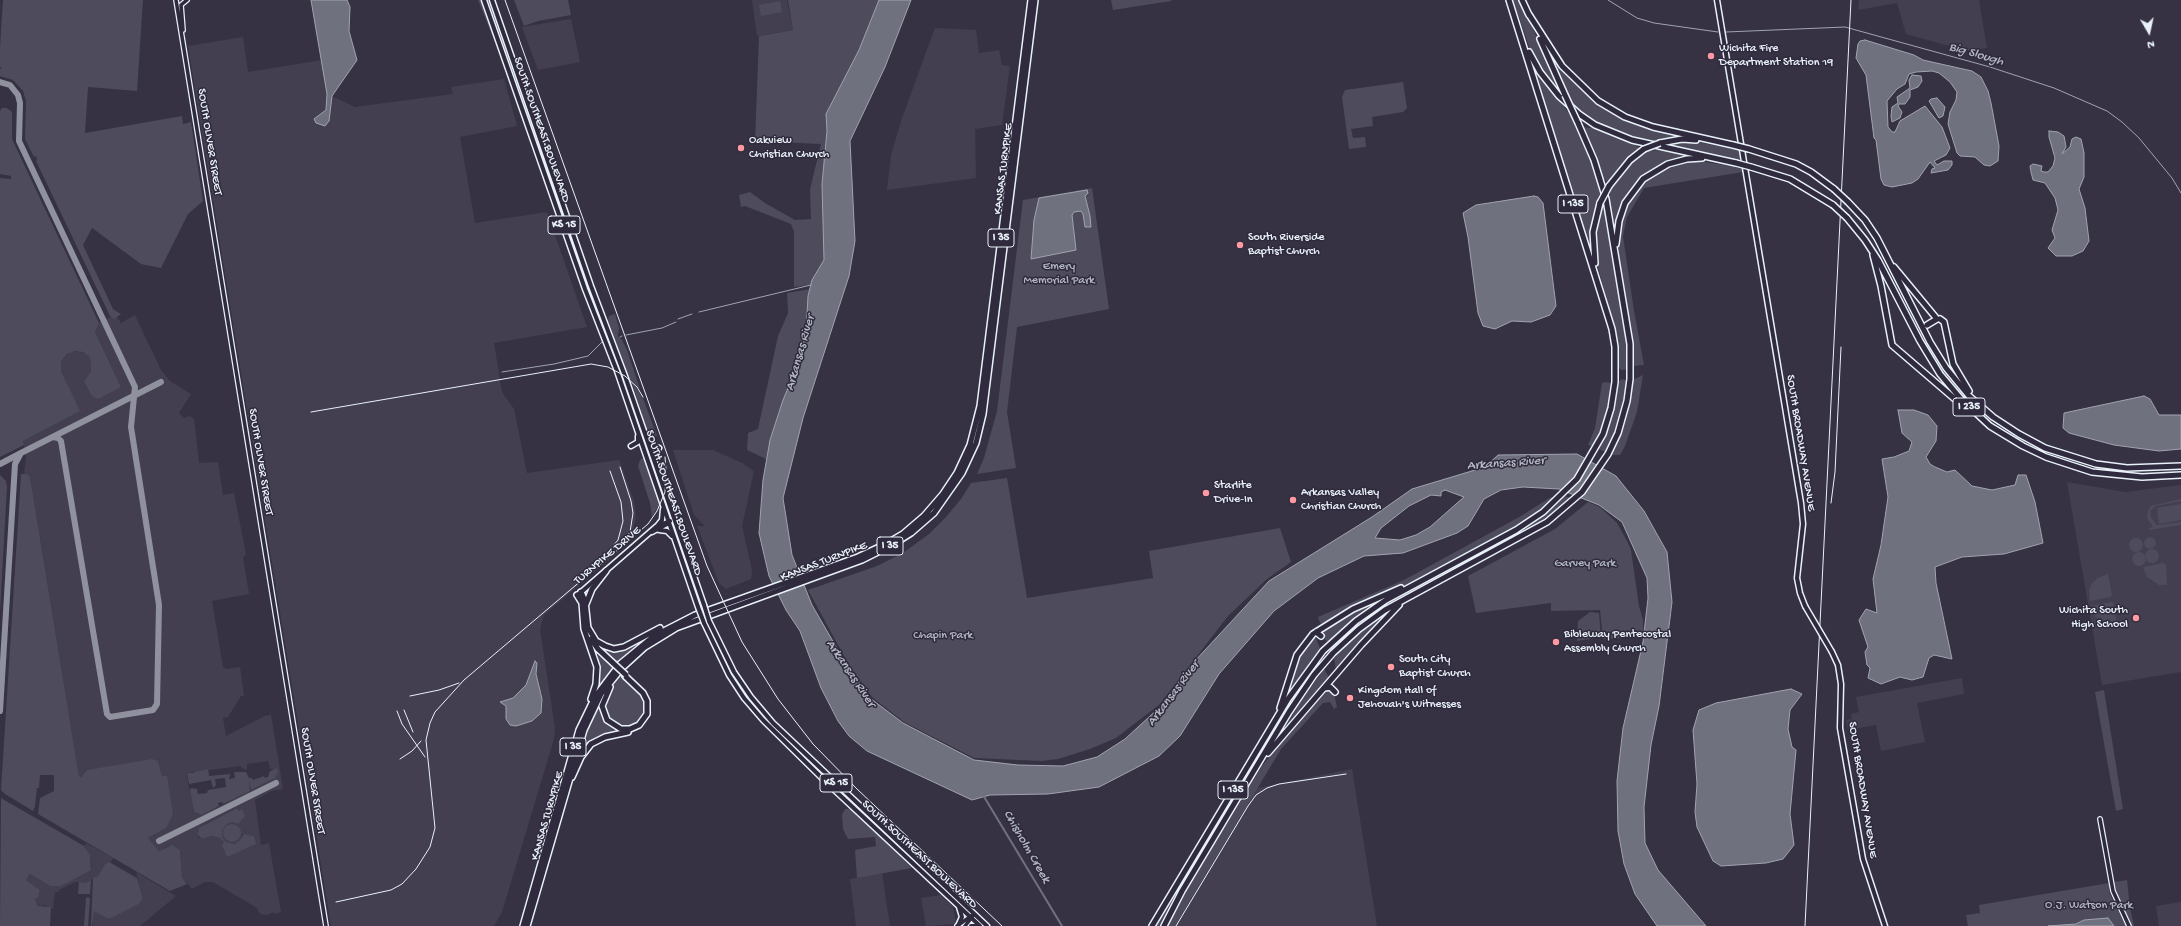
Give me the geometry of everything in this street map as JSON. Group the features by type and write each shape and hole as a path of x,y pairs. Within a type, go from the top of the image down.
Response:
{"highway":[{"name":"KANSAS TURNPIKE","path":"960,473 979,412 1031,0"},
{"name":"KANSAS TURNPIKE","path":"527,926 579,742 601,694 633,657 663,635 694,620 858,557 894,539 924,516 950,489 960,473 976,443 983,414 1035,0"},
{"name":"I 135","path":"1152,926 1271,727 1302,678 1318,657 1372,609 1426,578 1527,524 1559,499 1577,479 1596,448 1608,420 1615,382 1616,368 1614,338 1603,297 1523,40 1509,0"},
{"name":"I 135","path":"1164,926 1182,891 1255,769 1306,686 1321,666 1333,653 1376,616 1424,588 1538,527 1568,505 1589,484 1608,454 1624,414 1631,364 1628,330 1602,185 1578,123 1522,0"},
{"path":"1528,13 1562,66 1598,100 1625,117 1648,126 1723,142"},
{"path":"1523,40 1540,72 1559,96 1579,114 1595,125 1632,140 1736,163"},
{"path":"1603,297 1593,250 1593,232 1600,203 1609,186 1626,164 1644,149 1660,143 1687,139 1723,142"},
{"name":"I 235","path":"1723,142 1796,164 1811,172 1834,189 1848,202 1871,229 1917,317 1925,328 1946,368 1969,396 2006,426 2045,448 2066,456 2096,464 2117,467 2153,468 2181,466"},
{"path":"1617,265 1616,241 1622,212 1630,195 1643,179 1658,168 1688,159 1704,158 1736,163"},
{"name":"I 235","path":"1736,163 1751,166 1790,179 1833,205 1847,218 1871,249 1915,332 1940,374 1961,399 1985,421 2023,446 2046,457 2092,472 2119,476 2142,477 2181,475"},
{"path":"1871,249 1881,286 1892,345 1920,370 1985,421"},
{"path":"1883,250 1895,268 1937,319 1925,328"},
{"path":"1940,319 1944,322 1948,345 1954,364 1962,381 1980,406"},
{"path":"606,571 592,589 586,605 586,626 598,649 613,664"},
{"path":"1271,727 1284,697 1297,655 1319,634 1353,609 1426,578"},
{"path":"1255,769 1391,612 1424,588"},
{"path":"579,594 586,605"},
{"path":"579,594 582,603 582,623 596,662 598,678 579,730"},
{"name":"KANSAS TURNPIKE","path":"523,926 579,730 595,697 620,664 654,636 695,615 756,596"},
{"path":"586,626 592,637 600,644 619,648 675,622 695,615"},
{"path":"590,644 613,664 625,675 643,693 648,706 647,714 642,722 635,728 626,730 616,728 607,720 602,706 605,696 614,681 630,662 663,635"},
{"path":"566,790 580,756 591,744 605,737 636,730 647,718 650,707 648,698 643,690 625,675"},
{"path":"1324,689 1330,687 1335,692"}],"main road":[{"name":"SOUTH OLIVER STREET","path":"176,0 326,926"},
{"path":"182,35 181,5 187,0"},
{"name":"SOUTH SOUTHEAST BOULEVARD","path":"484,0 637,430 698,607 729,675 744,698 763,720 829,785 957,903 987,926"},
{"name":"SOUTH SOUTHEAST BOULEVARD","path":"492,0 704,605 734,672 751,697 773,723 972,916 978,926"},
{"name":"SOUTH BROADWAY AVENUE","path":"1717,0 1801,503 1803,524 1797,574 1800,593 1805,606 1838,665 1841,684 1841,730 1863,859 1885,926"},
{"path":"631,446 638,442 637,430"},
{"path":"657,469 655,453 659,448"},
{"path":"662,504 663,515 657,528 667,531 675,540"},
{"name":"TURNPIKE DRIVE","path":"579,594 657,528 674,520"},
{"path":"2100,819 2113,891 2129,926"},
{"path":"957,903 962,916 958,926"},
{"path":"958,926 972,916"},
{"path":"965,926 972,916"},
{"path":"971,926 978,926"}],"shaded area":[{"path":"752,0 787,0 793,30 757,36"},
{"path":"1859,0 1979,0 1987,48 1967,51 1906,34 1897,3 1858,10"},
{"path":"571,19 580,62 538,70 522,27"},
{"path":"935,28 976,30 979,53 999,50 1002,65 1010,66 1002,125 975,129 976,178 887,190 891,155 902,118"},
{"path":"243,37 248,72 322,60 327,94 355,107 453,94 451,87 504,79 517,126 460,137 475,223 547,212 587,327 494,343 502,392 514,409 527,473 619,460 634,501 636,518 632,535 623,546 624,547 544,615 540,629 555,728 554,739 502,912 494,926 331,926 188,46"},
{"path":"135,315 161,370 170,381 191,394 179,413 184,418 190,416 194,419 199,463 218,462 223,495 234,493 246,554 243,557 249,594 212,601 223,667 226,669 240,667 244,696 241,696 228,717 223,718 226,736 265,716 271,715 283,789 271,791 255,800 261,845 269,843 281,912 275,914 274,912 267,915 260,914 257,908 213,882 205,882 192,889 182,877 180,850 168,846 159,851 148,838 166,828 167,776 162,776 158,761 87,770 81,777 79,776 30,477 24,473 26,458 23,441 79,411 61,371 61,362 70,352 80,351 86,354 90,357 91,372 121,387 95,332 97,323 113,316 117,317 121,323","holes":["268,761 270,769 277,769 275,778 202,815 194,812 186,773 240,766 245,770 247,769 247,764","237,808 239,811 242,810 233,822 225,825 222,830 222,837 226,842 234,844 240,840 243,834 254,836 227,856 224,842 220,838 211,836 202,839 198,837 197,831 206,824"]},
{"path":"673,450 713,450 742,463 754,471 742,526 752,570 751,579 726,589 719,583 697,526 705,526 694,515"},
{"name":"Wichita South High School","path":"2067,482 2125,492 2181,485 2181,672 2102,685"},
{"path":"1962,678 1964,694 1917,703 1925,742 1881,751 1876,725 1848,730 1846,720 1852,719 1851,714 1859,712 1856,697"},
{"path":"1352,769 1377,926 1171,926 1257,788"},
{"path":"86,843 113,858 111,862 105,864 98,876 85,883 75,882 59,890 59,892 55,892 53,909 45,905 39,906 35,899 38,897 40,890 26,880 30,874 50,886 61,886 92,866 89,854 84,846"},
{"path":"136,872 176,896 140,926 93,926 93,910 110,918 139,904 143,898"},
{"path":"882,873 890,926 856,926 850,879"},
{"path":"941,895 953,907 956,924 926,926 921,898"},
{"path":"2181,902 2181,926 2159,926 2156,906"}],"green space":[{"path":"3,0 143,0 137,91 88,87 85,133 182,116 183,124 191,122 203,201 188,214 161,268 141,264 92,228 83,245 113,309 121,314 114,319 110,316 36,161 36,156 34,157 25,139 26,101 23,91 13,80 0,76 0,69 2,68 0,67 0,47"},
{"path":"478,0 483,0 593,314 572,261 503,62"},
{"path":"487,0 490,0 598,311"},
{"path":"514,0 568,0 571,15 538,21 524,26"},
{"path":"788,0 879,0 859,50 826,114 827,131 822,184 824,260 811,285 794,287 794,232 791,224 745,206 741,207 739,195 750,192 765,203 795,220 811,219 810,189 821,144 755,141 759,36 793,30"},
{"path":"1111,0 1171,0 1171,1 1113,10"},
{"path":"1513,0 1519,0 1561,88 1556,90 1532,55"},
{"path":"780,1 782,12 761,16 759,5"},
{"path":"1549,51 1580,89 1610,112 1638,125 1682,137 1653,143 1622,135 1591,120 1574,108"},
{"path":"1535,71 1575,121 1591,157 1602,194 1596,211 1592,254"},
{"path":"1403,82 1407,108 1403,112 1372,117 1373,126 1351,129 1353,138 1365,137 1366,147 1349,149 1342,97 1345,90"},
{"path":"2,108 7,108 12,112 12,139 99,323 95,332 121,387 98,399 92,396 84,381 91,372 90,357 83,352 75,351 67,354 61,362 61,371 80,411 23,441 24,445 0,457 0,178 11,179 11,176 0,174 0,111"},
{"path":"1579,117 1602,131 1634,143 1640,149 1621,167 1609,183 1603,178 1582,127 1591,128"},
{"path":"1673,142 1697,142 1739,150 1741,162 1674,147"},
{"path":"1662,150 1694,157 1668,162 1631,192 1616,232 1610,201 1610,188 1626,167 1638,156 1646,151"},
{"path":"1700,161 1742,168 1743,172 1644,188 1627,217 1623,236 1644,365 1634,366 1619,254 1619,234 1622,216 1634,193 1648,178 1674,164"},
{"name":"Emery Memorial Park","path":"1092,188 1109,309 1017,327 1007,412 1016,468 977,474 984,458 997,411 1023,200"},
{"path":"1602,205 1606,211 1627,338 1629,369 1621,370 1619,368 1612,319 1595,256 1596,227"},
{"path":"810,289 808,296 806,333 798,364 783,400 770,440 766,459 747,450 748,433 758,429 778,336 788,313 787,293"},
{"path":"615,314 619,328 618,336 622,340 627,350 640,389 628,377 608,320 609,316"},
{"path":"1643,375 1637,412 1625,446 1620,455 1611,455 1625,420 1632,380"},
{"path":"1622,379 1628,381 1625,400 1617,430 1607,453 1599,449 1609,424 1617,383"},
{"path":"632,382 643,398 657,436 649,438"},
{"path":"1602,383 1612,383 1612,392 1607,417 1594,447 1588,445 1595,428"},
{"path":"644,457 660,503 652,517 650,503 638,466 640,460"},
{"path":"21,474 27,474 30,477 79,776 81,777 87,770 152,759 158,761 162,776 167,776 173,814 166,828 148,838 159,851 172,845 180,850 182,877 187,884 170,891 38,814 40,798 54,791 54,775 40,775 39,788 37,788 33,811 1,790"},
{"path":"0,475 6,481 7,487 0,611"},
{"name":"Chapin Park","path":"1007,478 1027,598 1153,578 1149,551 1280,528 1291,562 1267,579 1228,616 1160,704 1116,738 1090,749 1058,759 1042,761 974,758 904,722 872,697 849,665 808,590 877,566 903,553 929,534 946,517 961,499 971,483"},
{"path":"1565,496 1572,499 1550,518 1511,539 1511,536 1542,517"},
{"path":"1551,497 1557,498 1519,526 1420,579 1350,609 1324,624 1320,623 1318,617 1404,580 1521,516"},
{"path":"2181,499 2181,501 2156,506 2151,510 2150,516 2157,525 2181,522 2181,525 2149,530 2149,528 2153,527 2147,518 2148,510 2151,506"},
{"name":"Garvey Park","path":"1588,502 1600,507 1617,523 1631,550 1639,606 1643,620 1643,637 1603,639 1600,610 1551,611 1551,603 1476,613 1468,576 1555,529"},
{"path":"2181,504 2181,520 2159,524 2157,508"},
{"path":"2152,537 2155,538 2155,548 2148,549 2145,548 2144,541 2145,538"},
{"path":"2136,538 2141,540 2143,545 2141,550 2136,552 2131,550 2129,545 2131,540"},
{"path":"1506,539 1508,541 1396,602 1332,652 1331,647 1348,631 1379,607"},
{"path":"2152,549 2157,551 2159,556 2157,561 2152,563 2147,561 2145,556 2147,551"},
{"path":"2139,552 2144,554 2146,559 2144,564 2139,566 2134,564 2132,559 2134,554"},
{"path":"2163,563 2166,565 2167,585 2159,585 2147,577 2143,567"},
{"path":"2108,574 2112,595 2110,597 2090,601 2089,591 2092,583 2098,578"},
{"path":"1388,596 1329,642 1325,640 1323,629 1350,613"},
{"path":"2111,602 2113,603 2117,623 2102,622 2095,616 2091,606"},
{"path":"1391,610 1336,671 1334,658 1358,634"},
{"path":"1590,612 1599,613 1601,637 1577,641 1578,621"},
{"path":"1315,636 1321,651 1286,699 1300,655"},
{"path":"639,642 640,644 617,665 601,650 604,648 609,650"},
{"path":"599,656 614,668 599,687 597,685 596,658"},
{"path":"1320,659 1322,664 1304,684 1220,823 1219,818 1285,710"},
{"path":"1324,669 1330,679 1276,743 1299,704"},
{"path":"621,675 645,700 646,712 639,724 623,729 610,722 604,707 612,688"},
{"path":"1329,689 1334,694 1337,707 1334,709 1330,702 1323,703 1281,749 1175,926 1168,926 1186,891 1262,766"},
{"path":"2104,690 2123,809 2116,811 2095,692"},
{"path":"599,703 601,704 604,719 618,732 587,746 581,753 579,752"},
{"path":"277,768 278,772 275,778 251,790 249,781 250,791 223,804 222,802 218,803 219,806 202,815 194,812 190,791 191,788 197,789 198,794 207,793 208,790 226,787 225,778 215,779 216,785 213,788 211,780 189,784 187,773 194,773 208,769 209,776 230,774 229,779 235,778 234,772 246,772 249,778 252,778 253,780 264,776 265,778 268,777 270,771"},
{"path":"1,798 84,846 90,855 91,870 61,886 50,886 30,874 26,880 40,890 38,897 35,899 38,906 51,907 50,926 0,926"},
{"path":"237,808 239,811 242,809 245,816 238,824 233,822 227,824 222,830 222,837 226,842 234,844 240,840 244,834 254,836 256,844 227,857 222,845 224,842 220,838 211,836 202,839 197,834 199,828"},
{"path":"845,809 849,809 855,813 912,868 857,878 855,850 876,846 875,837 848,839 843,829 842,815"},
{"path":"874,821 958,900 956,901"},
{"path":"1217,823 1220,825 1163,926 1155,926"},
{"path":"232,824 238,827 241,833 238,839 232,842 226,839 223,833 226,827"},
{"path":"109,862 137,878 143,898 139,904 111,918 107,918 94,911 91,926 93,878 98,876 105,864"},
{"path":"91,880 90,894 78,894 79,882 85,883"},
{"path":"2127,880 2130,908 2134,926 2132,926 2118,896 2114,882"},
{"name":"O.J. Watson Park","path":"2109,883 2109,892 2126,926 1968,926 1966,915 1980,913 1979,905"},
{"path":"88,897 90,899 88,926 84,926 86,898"}],"water":[{"path":"311,0 347,0 350,7 349,31 357,60 332,96 329,121 325,126 316,123 314,119 326,110 327,94"},
{"name":"Arkansas River","path":"879,0 911,0 885,67 850,141 855,241 849,276 803,418 783,498 792,555 812,605 842,657 870,698 903,723 974,760 1018,765 1063,766 1097,757 1125,739 1161,706 1193,663 1269,581 1372,517 1412,489 1485,467 1498,455 1577,454 1616,476 1644,511 1667,552 1672,602 1659,706 1651,745 1644,807 1645,843 1658,870 1706,926 1657,926 1635,894 1624,864 1618,831 1617,781 1623,728 1643,642 1648,598 1647,578 1622,522 1599,505 1559,489 1523,487 1501,490 1484,499 1468,526 1457,533 1403,553 1364,556 1318,578 1274,611 1219,674 1180,736 1159,756 1099,787 1048,794 990,795 972,800 867,751 849,736 838,721 821,688 800,631 786,610 769,576 759,533 763,480 770,440 783,400 798,364 806,333 808,296 812,280 824,260 822,184 827,131 826,114 859,50","holes":["1445,490 1464,497 1430,527 1416,535 1400,540 1375,538 1381,528 1409,506 1431,495 1441,496 1441,492"]},
{"path":"1865,40 1914,55 1923,60 1972,71 1981,77 1988,91 1991,103 1999,146 1998,161 1990,166 1984,165 1975,157 1960,156 1957,153 1948,124 1950,112 1956,100 1957,92 1950,82 1939,73 1932,71 1916,72 1909,74 1905,84 1897,89 1887,101 1888,127 1892,132 1895,132 1900,121 1925,106 1942,127 1950,148 1946,155 1934,161 1937,165 1944,161 1952,161 1952,165 1948,170 1931,173 1932,169 1935,168 1930,162 1918,179 1912,183 1892,187 1884,185 1881,179 1876,140 1874,138 1866,75 1856,58 1858,44 1860,41"},
{"path":"1912,75 1921,76 1922,81 1918,87 1910,90 1910,97 1905,104 1899,104 1898,106 1902,112 1900,118 1892,122 1892,107 1898,103 1897,97 1910,88 1909,80"},
{"path":"1937,98 1945,107 1943,116 1939,118 1929,101"},
{"path":"2049,131 2058,132 2064,136 2066,147 2062,154 2070,147 2072,139 2076,137 2081,139 2084,153 2084,177 2079,189 2085,208 2089,241 2083,251 2072,256 2056,256 2048,248 2055,238 2052,230 2058,210 2055,198 2045,183 2033,180 2031,172 2030,166 2033,164 2042,166 2041,171 2044,172 2048,172 2053,166 2055,158 2049,137"},
{"path":"1087,190 1088,193 1085,196 1091,227 1085,227 1083,214 1081,211 1074,212 1072,215 1076,250 1031,259 1034,220 1039,198"},
{"path":"1534,196 1538,197 1543,203 1556,306 1550,315 1531,322 1512,321 1495,329 1483,326 1478,313 1468,237 1463,213 1476,205"},
{"path":"2144,396 2150,399 2159,415 2181,415 2181,449 2159,451 2114,445 2069,433 2063,428 2064,413"},
{"path":"1898,410 1914,410 1928,415 1937,426 1936,441 1926,457 1930,464 1947,472 1955,470 1972,486 1992,490 2015,485 2018,475 2026,475 2035,502 2043,543 2004,554 1962,557 1935,567 1936,583 1952,659 1934,655 1929,658 1923,677 1912,680 1900,677 1881,684 1868,678 1870,668 1867,665 1865,652 1868,647 1859,620 1866,609 1877,613 1873,579 1881,545 1888,497 1882,459 1894,457 1909,451 1912,442 1902,433"},
{"path":"535,661 537,663 536,674 542,699 541,713 532,721 516,726 510,725 506,719 506,706 500,702 513,698 526,685"},
{"path":"1791,689 1802,694 1790,710 1788,729 1792,747 1796,750 1790,814 1794,845 1783,859 1766,863 1721,866 1713,861 1697,827 1695,812 1697,784 1693,730 1699,710 1716,703"},
{"path":"2108,918 2114,926 2048,926 2076,924 2084,920"}],"waterway":[{"name":"Big Slough","path":"1608,0 1637,18 1654,23 1718,32"},
{"name":"Big Slough","path":"1726,32 1845,27 1990,67 2054,88 2107,111 2122,122 2139,138 2172,178 2181,193"},
{"path":"699,312 811,285"},
{"path":"678,319 692,314"},
{"path":"626,335 662,328 676,322"},
{"path":"502,372 554,364 588,356 602,342"},
{"name":"Chisholm Creek","path":"983,795 1062,926"}],"taxiway":[{"path":"0,82 10,85 18,95 20,103 19,141 135,387 131,427 159,605 157,704 153,710 110,717 107,714 61,441 58,438 53,437"},
{"path":"21,453 161,382"},
{"path":"0,464 21,453 15,464 0,711"},
{"path":"159,841 276,783"}],"railway":[{"path":"505,0 707,566 742,642 778,699 813,744 857,789 1002,926"},
{"path":"1805,926 1851,0"},
{"path":"1831,503 1835,472 1841,347"},
{"path":"311,412 591,364 608,367 625,376 637,387 643,397"},
{"path":"336,902 391,890 402,884 416,869 430,847 435,828 426,740 430,723 435,712 464,680 648,524 657,511 665,492 665,457"},
{"path":"620,467 631,501 633,513 630,532 624,543"},
{"path":"604,557 618,540 623,521 621,502 610,471"},
{"path":"410,696 439,690 459,683"},
{"path":"404,710 413,732"},
{"path":"397,711 402,724 425,757"},
{"path":"400,759 412,751 421,741"},
{"path":"1176,926 1256,795 1267,788 1279,784 1346,774"}],"place":[{"name":"Wichita Fire Department Station 19","path":"1711,56"},
{"name":"Oakview Christian Church","path":"741,148"},
{"name":"South Riverside Baptist Church","path":"1240,245"},
{"name":"Starlite Drive-In","path":"1206,493"},
{"name":"Arkansas Valley Christian Church","path":"1293,500"},
{"name":"Wichita South High School","path":"2136,618"},
{"name":"Bibleway Pentecostal Assembly Church","path":"1556,642"},
{"name":"South City Baptist Church","path":"1391,667"},
{"name":"Kingdom Hall of Jehovah's Witnesses","path":"1350,698"}]}
